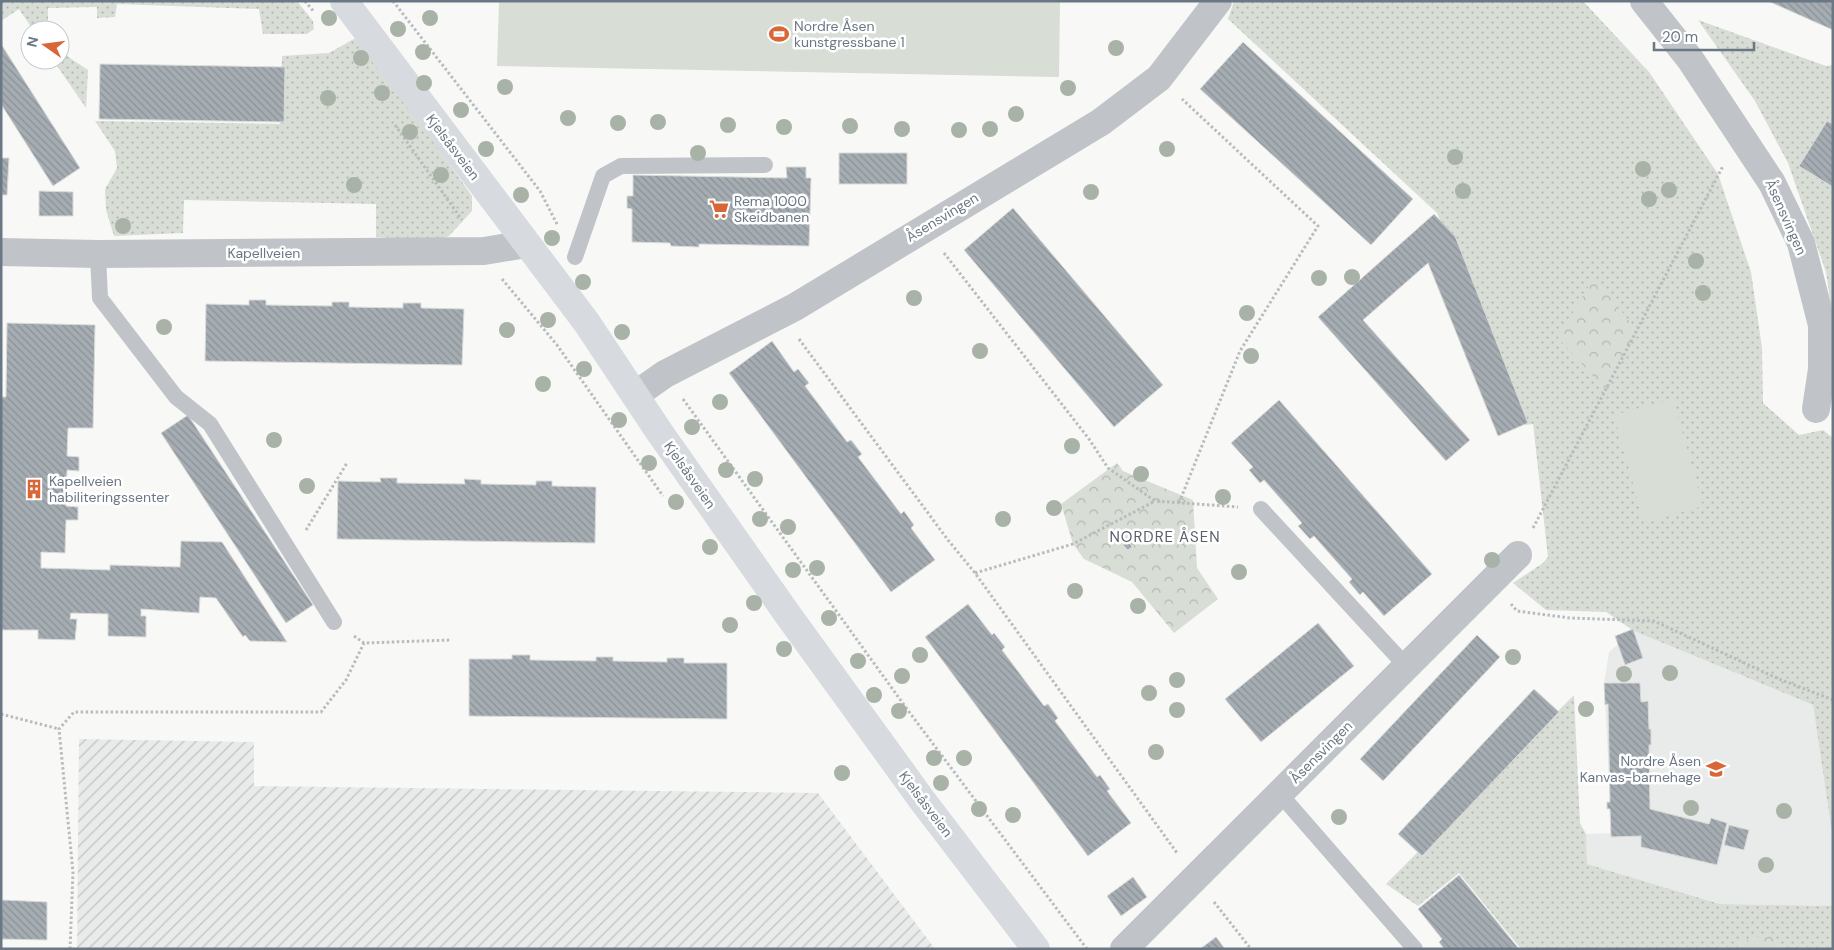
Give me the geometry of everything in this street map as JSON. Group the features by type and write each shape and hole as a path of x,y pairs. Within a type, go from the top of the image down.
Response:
{"street":[{"name":"Kjelsåsveien","path":"344,1 587,323 788,616 922,800 1036,949"},
{"name":"Åsensvingen","path":"635,395 665,374 781,314 1101,122 1159,78 1218,1"},
{"name":"Åsensvingen","path":"1644,1 1690,60 1772,183 1801,243 1822,325 1822,368 1816,409"},
{"name":"Kapellveien","path":"1,252 98,254 484,251 526,244"},
{"name":"Åsensvingen","path":"1124,949 1518,555"}],"lane":[{"path":"575,257 603,176 621,166 765,165"},
{"path":"98,254 100,298 176,398 210,424 292,552 334,622"},
{"path":"1261,509 1407,667"},
{"path":"1280,794 1415,949"}],"path":[{"path":"304,1 316,15"},
{"path":"393,1 540,192 575,257"},
{"path":"1159,78 1318,226 1240,351 1179,504"},
{"path":"395,124 502,279 557,345 667,501"},
{"path":"1518,555 1740,135"},
{"path":"924,227 1089,439 1108,468 1155,502 1261,509"},
{"path":"781,314 948,540 976,573 1195,879 1251,949"},
{"path":"665,374 906,709 1087,949"},
{"path":"292,552 347,463"},
{"path":"976,573 1073,544 1155,502"},
{"path":"1491,583 1517,611 1570,618 1654,621 1779,679 1833,700"},
{"path":"70,949 73,872 59,729 74,712 321,712 346,680 364,643 451,640"},
{"path":"1,714 59,729"}],"shaded area":[{"name":"Nordre Åsen Kanvas-barnehage","path":"1634,631 1813,705 1833,840 1833,906 1720,904 1587,864 1586,834 1612,833 1604,683 1609,652"},
{"path":"79,739 254,742 254,786 818,793 935,949 77,949"}],"green space":[{"path":"1,1 297,1 313,21 314,29 307,34 263,34 259,9 117,4 115,17 97,18 97,7 48,8 48,20 26,20 19,9 1,21"},
{"name":"Nordre Åsen kunstgressbane 1","path":"499,1 1060,1 1059,77 497,66"},
{"path":"1234,1 1583,1 1649,72 1718,174 1751,272 1762,348 1763,403 1799,435 1823,430 1833,438 1833,840 1813,705 1634,631 1606,612 1546,610 1513,583 1543,563 1548,557 1533,424 1526,425 1437,213 1228,19"},
{"path":"1698,20 1826,66 1833,65 1833,320 1826,272 1788,163 1755,101"},
{"path":"359,36 472,196 472,211 449,236 433,241 376,237 376,204 184,200 183,233 114,236 106,210 105,189 117,168 115,151 95,121 280,124 282,56 329,53"},
{"path":"70,58 88,70 86,108 60,70 70,70"},
{"path":"1594,277 1637,331 1606,390 1558,338"},
{"path":"1673,399 1703,506 1644,523 1614,415"},
{"path":"1117,463 1123,471 1193,500 1197,568 1218,599 1174,633 1132,582 1084,559 1073,544 1061,504"},
{"path":"1574,695 1580,823 1586,834 1587,864 1720,904 1833,906 1833,949 1784,949 1770,934 1741,942 1739,949 1521,949 1459,873 1418,906 1386,884"},
{"path":"1770,933 1784,949 1739,949 1741,942"}],"building":[{"path":"1768,1 1833,1 1833,30"},
{"path":"1243,42 1413,199 1371,245 1200,89"},
{"path":"1,44 80,168 53,186 1,104"},
{"path":"100,64 285,67 284,122 99,119"},
{"path":"1827,121 1833,124 1833,187 1799,166"},
{"path":"839,153 907,153 907,184 839,184"},
{"path":"1,158 9,158 7,195 1,195"},
{"path":"786,167 806,167 806,178 811,178 809,246 699,244 699,247 671,246 670,243 632,242 632,209 627,208 627,196 633,196 633,175 787,178"},
{"path":"39,191 73,192 73,216 39,216"},
{"path":"1013,208 1163,385 1114,427 964,250"},
{"path":"1434,214 1455,236 1528,423 1498,436 1428,263 1363,320 1470,440 1446,461 1318,317"},
{"path":"249,300 266,300 266,305 332,306 332,302 349,302 349,307 403,308 403,303 421,303 421,308 464,309 462,365 205,361 206,304 249,305"},
{"name":"Kapellveien habiliteringssenter","path":"7,323 95,325 93,428 68,428 67,456 79,457 79,471 67,470 66,506 78,507 78,520 66,520 65,553 41,552 41,568 110,570 110,565 180,567 181,541 222,542 287,642 250,641 245,635 243,637 216,598 200,597 199,613 141,609 141,616 146,616 146,637 108,636 108,614 71,613 70,619 77,619 75,640 38,639 38,630 1,630 1,397 6,397"},
{"path":"772,341 794,372 798,369 809,383 805,386 847,442 851,440 862,454 858,457 901,514 904,511 914,525 911,528 935,560 891,592 729,373"},
{"path":"1279,400 1432,574 1384,616 1363,592 1360,595 1349,582 1352,579 1314,536 1310,539 1298,526 1302,523 1264,480 1260,483 1249,470 1253,467 1231,443"},
{"path":"188,415 313,605 286,623 161,433"},
{"path":"380,478 397,478 397,483 465,484 464,479 481,480 481,484 536,485 536,481 552,481 552,486 596,487 595,543 337,539 338,481 381,482"},
{"path":"1128,541 1132,547 1128,550 1123,545"},
{"path":"968,604 992,635 994,633 1005,647 1002,650 1044,706 1048,704 1058,718 1055,721 1097,777 1100,775 1110,789 1107,791 1131,823 1088,856 925,637"},
{"path":"1318,623 1354,666 1261,742 1225,699"},
{"path":"1633,629 1643,658 1625,665 1615,636"},
{"path":"1477,635 1500,657 1383,781 1360,759"},
{"path":"512,655 530,655 530,660 596,661 596,657 613,657 613,661 667,662 667,658 684,658 684,663 727,663 727,719 469,716 469,659 512,659"},
{"path":"1604,683 1640,683 1641,702 1648,701 1649,729 1651,729 1651,745 1649,745 1650,809 1709,824 1711,818 1727,823 1717,865 1641,847 1641,836 1611,837 1610,809 1607,809 1607,802 1610,802 1608,704 1605,705"},
{"path":"1534,689 1559,712 1422,856 1398,834"},
{"path":"1729,825 1749,830 1744,850 1724,845"},
{"path":"1459,875 1519,949 1444,949 1439,942 1442,939 1418,909"},
{"path":"1133,877 1147,897 1121,916 1107,896"},
{"path":"2,900 47,902 47,940 1,939"},
{"path":"1216,937 1225,949 1200,949"}],"place":[{"name":"Nordre Åsen kunstgressbane 1","path":"779,34"},
{"name":"Rema 1000 Skeidbanen","path":"719,209"},
{"name":"Kapellveien habiliteringssenter","path":"34,489"},
{"name":"Nordre Åsen Kanvas-barnehage","path":"1716,769"}],"district":[{"name":"NORDRE ÅSEN","path":"1165,537"}]}
